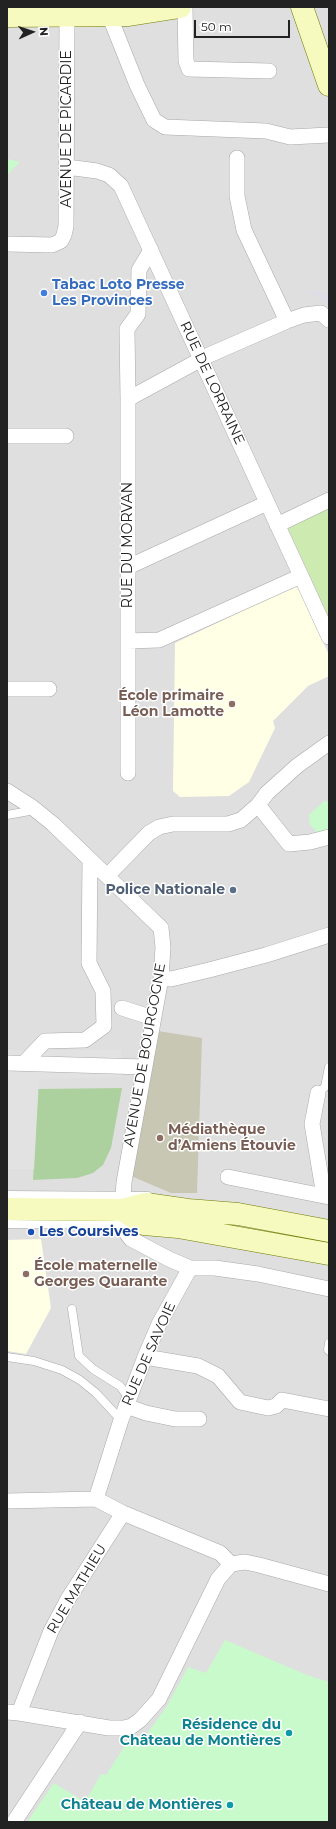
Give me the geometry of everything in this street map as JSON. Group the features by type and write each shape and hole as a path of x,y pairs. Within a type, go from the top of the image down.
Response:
{"street":[{"path":"7,16 67,15 180,7"},
{"path":"185,7 186,61 189,69 269,71"},
{"path":"302,7 329,85"},
{"path":"118,12 137,85 154,120 165,127 266,130 290,137 329,135"},
{"name":"AVENUE DE PICARDIE","path":"7,244 52,245 61,241 66,226 67,15"},
{"path":"237,158 237,196 244,230 287,321"},
{"name":"RUE DE LORRAINE","path":"67,167 97,171 109,175 121,186 329,637"},
{"name":"RUE DU MORVAN","path":"128,773 127,329 138,314 139,270 151,250"},
{"path":"128,399 200,360 287,321 304,315 321,313 329,320"},
{"path":"7,436 66,436"},
{"path":"277,525 329,500"},
{"path":"128,567 267,503"},
{"path":"128,641 159,640 301,576"},
{"path":"7,689 48,689"},
{"path":"107,876 149,833 159,827 180,824 228,824 240,820 258,805 266,793 298,766 329,743"},
{"name":"AVENUE DE BOURGOGNE","path":"7,791 53,824 161,928 163,947 161,978 125,1176 122,1210"},
{"path":"258,805 289,844 310,842 329,837"},
{"path":"24,1063 45,1041 85,1040 104,1026 103,992 89,963 90,860"},
{"path":"161,978 171,979 266,955 329,935"},
{"path":"122,1008 153,1018"},
{"path":"7,1063 145,1067"},
{"path":"228,1177 327,1197 312,1124 318,1093"},
{"path":"7,1209 122,1210 146,1204 188,1210 238,1214 329,1231"},
{"path":"122,1210 144,1224 178,1227 329,1254"},
{"path":"122,1210 131,1239 190,1268 215,1268 258,1274 324,1288"},
{"name":"RUE DE SAVOIE","path":"96,1499 125,1408 145,1357 159,1324 190,1268"},
{"path":"145,1357 198,1366 218,1376 240,1402 268,1408 276,1406 282,1400 329,1409"},
{"path":"125,1408 175,1419 199,1419"},
{"path":"7,1501 96,1499 123,1513 220,1553 231,1564"},
{"name":"RUE MATHIEU","path":"13,1712 51,1631 68,1599 123,1513"},
{"path":"13,1712 109,1728 124,1728 132,1726 148,1713 159,1700 218,1579 231,1564 245,1562 329,1584"},
{"path":"14,1822 80,1722"}],"lane":[{"path":"7,815 35,810"},
{"path":"318,1093 325,1087 329,1067"},
{"path":"7,1194 122,1210"},
{"path":"7,1224 122,1210 158,1197"},
{"path":"188,1201 238,1214"},
{"path":"72,1309 79,1356 92,1369 120,1386 125,1408"},
{"path":"329,1343 329,1351"},
{"path":"7,1357 34,1361 62,1370 80,1380 96,1393 125,1408"}],"shaded area":[{"path":"7,7 329,7 329,1822 7,1822"},
{"path":"307,291 329,293 329,307 326,302"},
{"name":"École primaire Léon Lamotte","path":"297,585 329,655 329,676 308,686 273,721 275,728 249,782 229,796 180,797 173,791 175,643"},
{"path":"158,1031 202,1038 197,1193 171,1193 131,1176"},
{"path":"7,1050 121,1050 122,1077 39,1079 34,1169 7,1169"},
{"name":"École maternelle Georges Quarante","path":"41,1239 51,1308 26,1354 7,1351 7,1240"}],"green space":[{"path":"7,159 20,162 7,175"},
{"path":"329,506 329,618 288,528"},
{"path":"324,801 329,802 329,835 320,835 310,825 309,815"},
{"path":"122,1088 111,1148 103,1165 93,1173 77,1178 33,1180 38,1089"},
{"path":"225,1640 307,1675 329,1682 329,1822 27,1822 54,1783 85,1802 101,1774 106,1775 126,1744 138,1746 167,1706 188,1667 206,1673"}],"place":[{"name":"Tabac Loto Presse Les Provinces","path":"44,293"},
{"name":"École primaire Léon Lamotte","path":"232,704"},
{"name":"Police Nationale","path":"233,890"},
{"name":"Médiathèque d’Amiens Étouvie","path":"160,1138"},
{"name":"Les Coursives","path":"31,1232"},
{"name":"École maternelle Georges Quarante","path":"26,1274"},
{"name":"Résidence du Château de Montières","path":"289,1733"},
{"name":"Château de Montières","path":"230,1805"}]}
